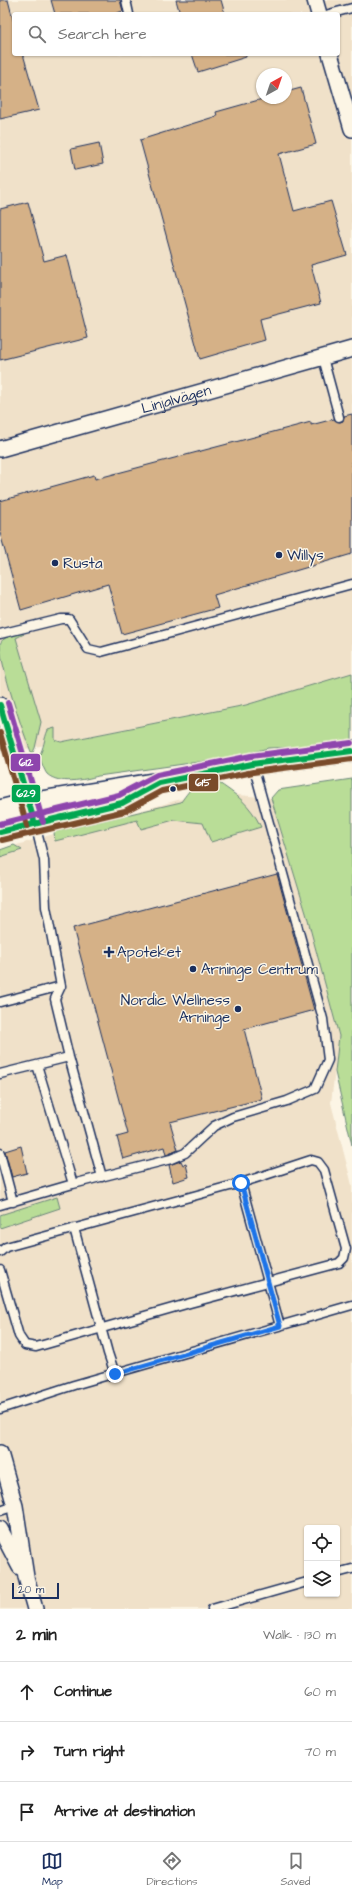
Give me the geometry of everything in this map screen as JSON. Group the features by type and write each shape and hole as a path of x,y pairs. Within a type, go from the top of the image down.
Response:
{"street":[{"path":"315,0 318,12"},
{"path":"331,56 349,108 352,129"},
{"name":"Linjalvägen","path":"0,449 352,349"},
{"path":"0,705 32,814"},
{"path":"0,832 32,814 160,783 252,764 352,751"},
{"path":"0,811 32,814"},
{"path":"0,1453 15,1506 26,1577 35,1609"},
{"path":"0,1529 26,1577"}],"lane":[{"path":"126,0 129,12"},
{"path":"337,12 352,8"},
{"path":"323,358 339,417"},
{"path":"0,634 61,619 69,619 88,649 101,652 352,584"},
{"path":"0,1205 73,1184 171,1159 185,1153 214,1126 233,1116 287,1101 315,1089 328,1060 323,1019 252,764"},
{"path":"32,814 44,860 46,907 61,986 55,998 69,1057 102,1177"},
{"path":"0,1002 61,986"},
{"path":"0,1074 69,1057"},
{"path":"37,1065 73,1184"},
{"path":"0,1153 13,1202"},
{"path":"0,1252 6,1247 241,1183 311,1160 318,1162 324,1170 346,1249 344,1258 339,1263 36,1347 25,1345 19,1336 0,1270"},
{"path":"241,1183 280,1326"},
{"path":"74,1228 115,1374"},
{"path":"0,1409 352,1305"},
{"path":"0,1510 15,1506"},
{"path":"340,1572 352,1569"},
{"path":"212,1609 304,1583"}],"shaded area":[{"path":"0,0 352,0 352,674 246,705 0,754"},
{"name":"Arninge Centrum","path":"205,792 271,798 306,913 339,1036 331,1103 352,1185 352,1609 0,1609 0,850 97,821 147,809"}],"green space":[{"path":"21,633 24,634 16,638 41,722 35,748 32,754 18,716 8,682 0,644 6,638"},
{"path":"352,673 352,739 325,746 268,748 234,757 72,781 58,780 47,774 39,756 48,730 55,728 55,740 61,742 246,705"},
{"path":"352,779 352,1145 335,1072 339,1036 306,913 271,798 278,790"},
{"path":"216,781 247,806 261,827 211,842 203,823 174,820 141,829 137,820 55,841 54,832 181,802 188,792 195,786 204,782"},
{"path":"14,845 22,850 0,857 0,850"},
{"path":"57,1197 60,1208 0,1228 0,1215"}],"building":[{"path":"0,0 8,0 12,15 12,56 24,56 39,110 0,119"},
{"path":"51,0 120,0 123,11 120,12 54,12"},
{"path":"176,0 221,0 224,12 179,12"},
{"path":"193,56 246,56 246,57 198,72"},
{"path":"301,88 316,144 279,154 294,211 331,201 347,255 311,265 321,303 260,319 265,340 200,359 140,140 217,116 216,112 256,101 256,104 292,104 292,90"},
{"path":"99,143 103,164 75,170 71,149"},
{"path":"28,202 44,261 67,255 88,338 0,360 0,209"},
{"path":"352,414 352,554 214,595 218,608 122,634 108,584 21,610 0,533 0,501 94,475 95,479 311,422 311,425 334,419 340,422 343,421 344,416"},
{"name":"Arninge Centrum","path":"277,874 314,1010 244,1029 262,1099 170,1122 178,1150 166,1155 164,1147 123,1159 117,1137 128,1134 73,928"},
{"path":"21,1146 27,1173 12,1177 5,1151"},
{"path":"181,1161 183,1165 186,1164 189,1177 173,1182 169,1165"}],"transit line":[{"name":"612","path":"8,703 43,822"},
{"name":"629","path":"0,705 35,824"},
{"name":"615","path":"0,733 27,826"},
{"name":"612","path":"0,824 119,795 157,775 251,756 351,743"},
{"name":"629","path":"0,832 122,803 159,783 252,764 352,751"},
{"name":"615","path":"2,840 125,811 162,791 253,772 352,759"}],"place":[{"name":"Willys","path":"279,555"},
{"name":"Rusta","path":"55,563"},
{"name":"Apoteket","path":"109,952"},
{"name":"Arninge Centrum","path":"193,969"},
{"name":"Nordic Wellness Arninge","path":"238,1009"}],"route":[{"path":"115,1374 203,1347 280,1326 241,1183"}]}
